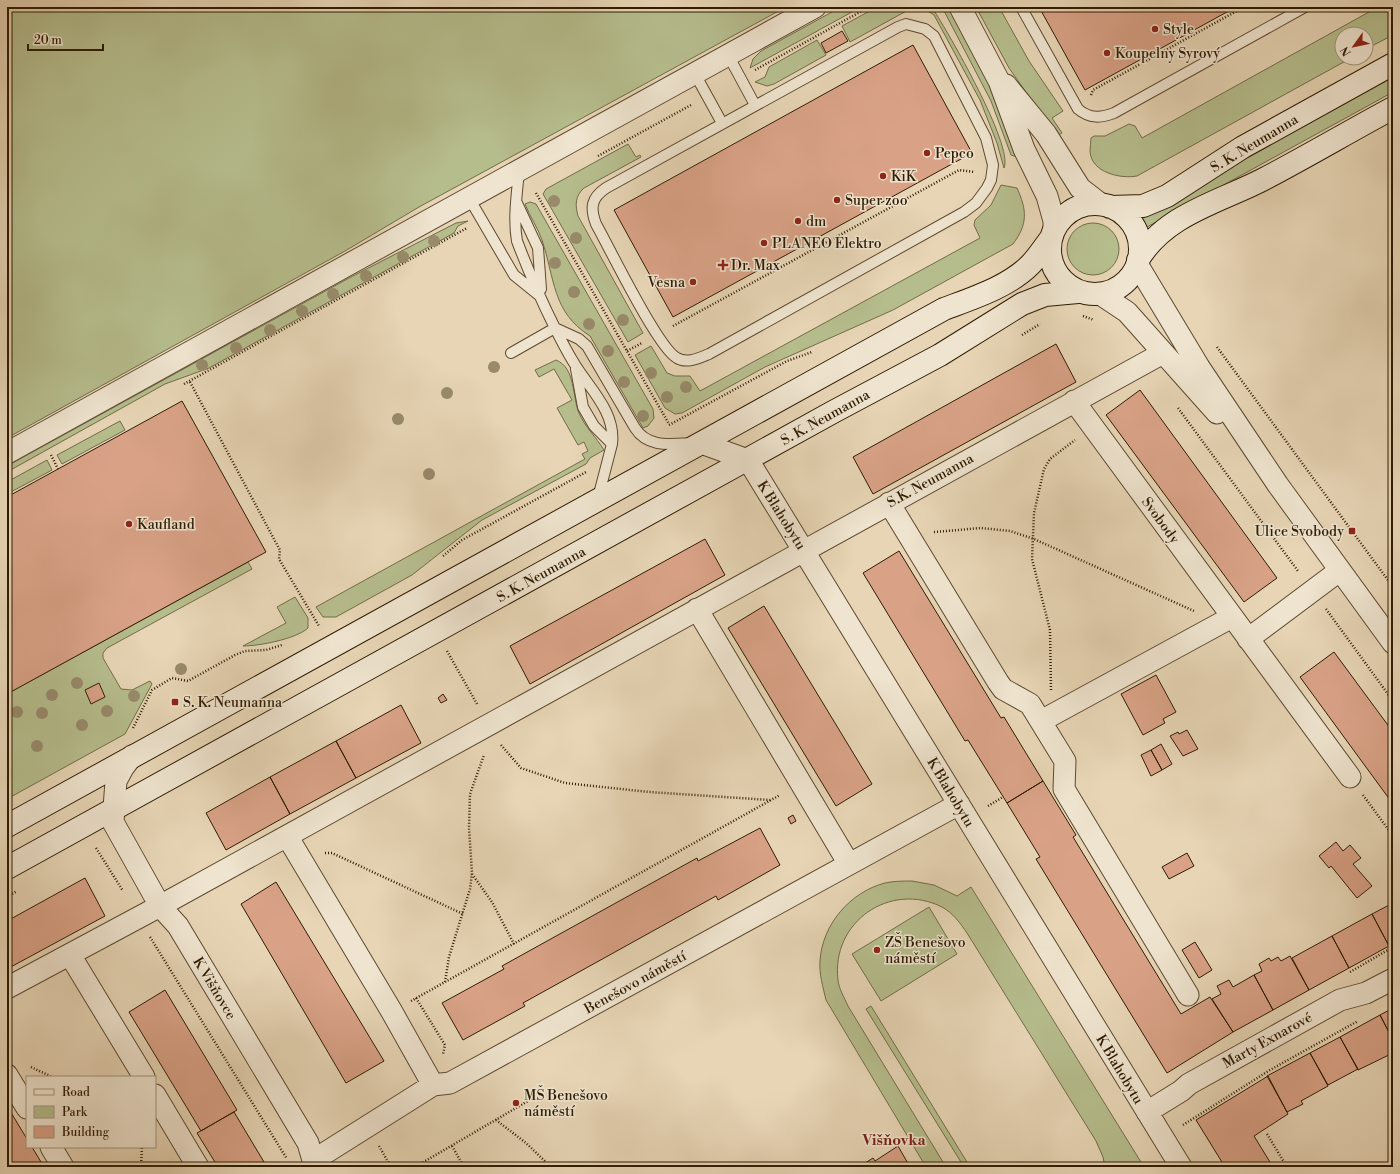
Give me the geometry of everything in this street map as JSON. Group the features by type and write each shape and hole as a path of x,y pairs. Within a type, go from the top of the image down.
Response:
{"street":[{"path":"7,453 815,7"},
{"path":"960,7 989,60 1005,96 1024,149 1047,196 1054,221 1051,260 1056,273 1066,284 1078,292 1100,294 1114,290 1127,282 1150,243 1178,220 1263,180 1393,108"},
{"path":"989,60 1002,79 1046,134 1080,188 1106,206 1123,213 1136,229 1140,249 1138,262 1195,360 1278,485 1393,643"},
{"name":"S. K. Neumanna","path":"1106,206 1143,206 1167,196 1243,147 1393,64"},
{"path":"7,826 944,309 979,296 1009,280 1029,265 1061,219 1077,207 1090,204 1106,206"},
{"name":"S. K. Neumanna","path":"7,868 940,355 1022,304 1045,295 1078,292"},
{"path":"1100,294 1127,312 1278,485"},
{"name":"S.K. Neumanna","path":"7,988 160,906 291,844 488,725 1163,352"},
{"name":"Svobody","path":"1074,401 1226,620 1248,639 1350,777"},
{"path":"701,443 748,460"},
{"name":"K Blahobytu","path":"748,460 1181,1167"},
{"path":"889,503 998,682 1003,689 1030,704 1065,760 1064,789 1188,995"},
{"path":"1248,639 1339,570"},
{"path":"697,609 849,864"},
{"path":"1041,721 1226,620"},
{"name":"K Višňovce","path":"132,756 116,781 113,810 115,827 160,906 178,926 308,1143 314,1164"},
{"name":"Benešovo náměstí","path":"314,1164 433,1085 450,1083 959,804"},
{"path":"291,844 392,1012 433,1085"},
{"path":"70,955 143,1076"},
{"name":"Marty Exnarové","path":"1147,1112 1181,1091 1189,1084 1340,1000 1366,993 1393,978"},
{"path":"7,1076 26,1106"},
{"path":"156,1097 198,1167"},
{"path":"52,1148 63,1167"}],"lane":[{"path":"1020,7 1072,100 1084,114 1099,117 1114,112 1305,7"},
{"path":"906,24 915,25 925,29 934,36 986,138 993,166 992,176 982,195 964,212 709,354 692,360 678,359 669,353 657,335 596,224 592,209 593,201 606,188 756,105 898,27 906,24"},
{"path":"728,55 756,105"},
{"path":"695,74 722,123"},
{"path":"520,171 516,201 517,241 555,328 574,363 592,388 609,417 613,434 612,444 597,500"},
{"path":"469,198 514,275 541,297"},
{"path":"516,201 538,248 541,297"},
{"path":"555,328 579,339 587,346 635,428 644,439 660,444 701,443"},
{"path":"512,353 555,328"},
{"path":"574,363 583,407 594,426 612,444"}],"path":[{"path":"1084,114 1093,90 1244,7"},
{"path":"627,351 959,170 992,176"},
{"path":"534,191 669,424"},
{"path":"1077,315 1082,315 1099,322"},
{"path":"1215,346 1393,587"},
{"path":"190,382 280,550 279,558 321,630"},
{"path":"1178,407 1393,701"},
{"path":"1041,721 1051,695 1050,630 1032,558 1034,513 1044,469 1050,459 1093,427"},
{"path":"50,454 58,469"},
{"path":"908,535 981,528 1010,530 1226,620"},
{"path":"132,732 152,690 172,678 188,681 235,655 244,652 266,650 285,644"},
{"path":"448,653 488,725 502,746 521,768 565,783 649,792 771,800"},
{"path":"445,982 449,957 463,914 472,873 469,828 470,794 488,742 488,725"},
{"path":"1350,777 1393,836"},
{"path":"392,1012 801,783"},
{"path":"291,844 332,853 463,914"},
{"path":"96,848 287,1160"},
{"path":"472,873 492,902 514,944"},
{"path":"1176,1130 1270,1070 1360,1020"},
{"path":"415,1167 528,1101"},
{"path":"496,1120 526,1143 551,1167"},
{"path":"1267,1134 1287,1167"},
{"path":"452,1146 464,1167"},
{"path":"141,1167 142,1148"}],"green space":[{"path":"7,7 786,7 419,207 345,251 7,438"},
{"path":"841,7 861,7 750,68 753,59 761,51"},
{"path":"877,7 919,7 910,9 850,42 842,26"},
{"path":"922,7 933,9 952,40 978,89 999,137 1004,156 1004,168 997,143 980,100 934,15"},
{"path":"942,7 948,7 988,81 1017,157 1011,155 991,101"},
{"path":"976,7 999,7 1029,61 1063,111 1052,118 1062,133 1057,136 1009,68"},
{"path":"1378,7 1393,7 1393,35 1374,45 1374,26 1344,26"},
{"path":"1334,31 1334,66 1336,66 1137,176 1130,177 1108,173 1096,165 1092,159 1090,151 1091,138 1094,136 1105,136 1129,124 1135,126 1142,138"},
{"path":"817,40 826,55 774,84 767,86 755,82 765,77 769,67"},
{"path":"1393,77 1393,92 1147,227 1141,217"},
{"path":"628,144 636,157 640,155 641,157 584,188 577,197 576,208 578,216 643,333 628,342 543,194 546,189"},
{"path":"1001,185 1017,188 1023,203 1023,223 1018,237 1013,244 893,310 765,367 682,413 675,414 665,408 635,355 651,346 667,373 675,376 690,376 700,391 980,238 974,225 975,220 991,205"},
{"path":"530,202 536,204 653,409 654,418 648,426 643,428 590,336 578,327 568,316 562,305 553,281 542,240 525,204"},
{"path":"468,221 458,226 454,233 209,368 165,384 7,472 7,466 349,278 456,223"},
{"path":"1093,223 1103,225 1111,231 1117,239 1119,249 1117,259 1111,267 1103,273 1093,275 1083,273 1075,267 1069,259 1067,249 1069,239 1075,231 1083,225"},
{"path":"556,360 567,369 579,413 584,423 604,450 590,458 586,464 482,520 412,575 336,617 323,617 316,607 585,459 582,454 588,451 584,442 578,445 557,408 572,400 554,369 539,377 535,370"},
{"path":"120,421 125,430 62,464 57,455"},
{"path":"47,460 52,470 7,494 7,482"},
{"path":"248,562 252,569 107,648 103,653 103,658 121,689 132,690 150,681 152,684 125,734 7,799 7,694"},
{"path":"295,597 308,618 308,628 286,639 258,645 243,646 286,623 277,607"},
{"path":"895,881 912,881 934,885 957,896 971,887 1144,1167 1105,1167 1103,1157 1096,1141 962,926 953,915 942,907 922,900 903,899 884,903 868,912 854,925 844,940 838,959 838,980 848,1006 946,1167 926,1167 826,1000 820,971 822,948 826,935 840,912 850,902 872,887"},
{"path":"929,907 957,954 881,1001 852,954"},
{"path":"871,1006 970,1167 964,1167 866,1009"},
{"path":"1069,1164 1086,1167 1049,1167"}],"building":[{"path":"1039,7 1236,7 1085,90"},
{"path":"842,31 848,41 826,53 821,43"},
{"path":"913,45 972,153 673,317 614,210"},
{"path":"1056,344 1076,382 873,494 853,457"},
{"path":"1140,390 1277,578 1244,602 1106,415"},
{"name":"Kaufland","path":"182,401 266,552 7,694 7,497"},
{"path":"705,539 725,575 530,684 510,646"},
{"path":"899,551 1001,718 1004,717 1043,781 1007,803 968,740 965,741 863,573"},
{"path":"764,606 872,784 836,806 728,628"},
{"path":"1334,652 1393,732 1393,804 1300,677"},
{"path":"1156,675 1176,712 1163,719 1165,723 1143,735 1121,694"},
{"path":"99,683 105,697 91,704 85,690"},
{"path":"443,694 447,700 441,703 438,698"},
{"path":"401,705 421,743 356,778 336,741"},
{"path":"1187,730 1198,749 1183,756 1170,736"},
{"path":"336,741 356,778 290,814 270,777"},
{"path":"1161,744 1172,764 1162,770 1151,750"},
{"path":"1151,750 1162,770 1151,776 1141,755"},
{"path":"270,777 290,814 226,850 206,813"},
{"path":"1043,781 1076,835 1073,837 1181,1014 1210,997 1233,1032 1167,1073 1036,859 1040,857 1007,803"},
{"path":"793,815 796,821 791,824 788,818"},
{"path":"760,828 780,865 718,900 716,896 523,1003 525,1006 463,1040 442,1003 504,969 502,966 697,858 698,861"},
{"path":"1336,842 1343,851 1350,845 1361,858 1353,864 1372,886 1357,898 1331,866 1329,868 1319,856"},
{"path":"1187,853 1194,866 1169,879 1162,867"},
{"path":"85,878 105,916 7,969 7,921"},
{"path":"276,882 384,1061 346,1083 241,904"},
{"path":"1393,903 1393,944 1389,946 1372,914"},
{"path":"1372,914 1389,946 1349,968 1332,936"},
{"path":"1332,936 1349,968 1309,990 1292,958"},
{"path":"1195,942 1212,970 1199,978 1182,950"},
{"path":"1290,956 1309,990 1273,1010 1254,975 1262,971 1259,964 1269,958 1271,961 1278,957 1281,961"},
{"path":"1254,975 1273,1010 1233,1032 1212,999 1221,994 1217,986 1229,980 1233,987"},
{"path":"165,990 237,1110 201,1131 129,1012"},
{"path":"1393,1008 1393,1040 1380,1015"},
{"path":"1380,1015 1393,1040 1393,1053 1358,1070 1340,1037"},
{"path":"1340,1037 1358,1069 1328,1085 1310,1053"},
{"path":"1310,1053 1328,1086 1301,1101 1303,1104 1287,1112 1267,1076"},
{"path":"1268,1076 1288,1114 1254,1136 1273,1167 1225,1167 1196,1120"},
{"path":"7,1106 26,1137 26,1148 33,1148 44,1167 7,1167"},
{"path":"234,1112 267,1167 218,1167 197,1133"},
{"path":"898,1146 910,1167 859,1167 873,1158 875,1161"}],"place":[{"name":"Style","path":"1155,29"},
{"name":"Koupelny Syrový","path":"1107,53"},
{"name":"Pepco","path":"927,153"},
{"name":"KiK","path":"883,176"},
{"name":"Super zoo","path":"837,200"},
{"name":"dm","path":"798,221"},
{"name":"PLANEO Elektro","path":"764,243"},
{"name":"Dr. Max","path":"723,265"},
{"name":"Vesna","path":"693,282"},
{"name":"Kaufland","path":"129,524"},
{"name":"Ulice Svobody","path":"1352,531"},
{"name":"S. K. Neumanna","path":"175,702"},
{"name":"ZŠ Benešovo náměstí","path":"877,950"},
{"name":"MŠ Benešovo náměstí","path":"516,1103"}],"district":[{"name":"Višňovka","path":"894,1140"}]}
